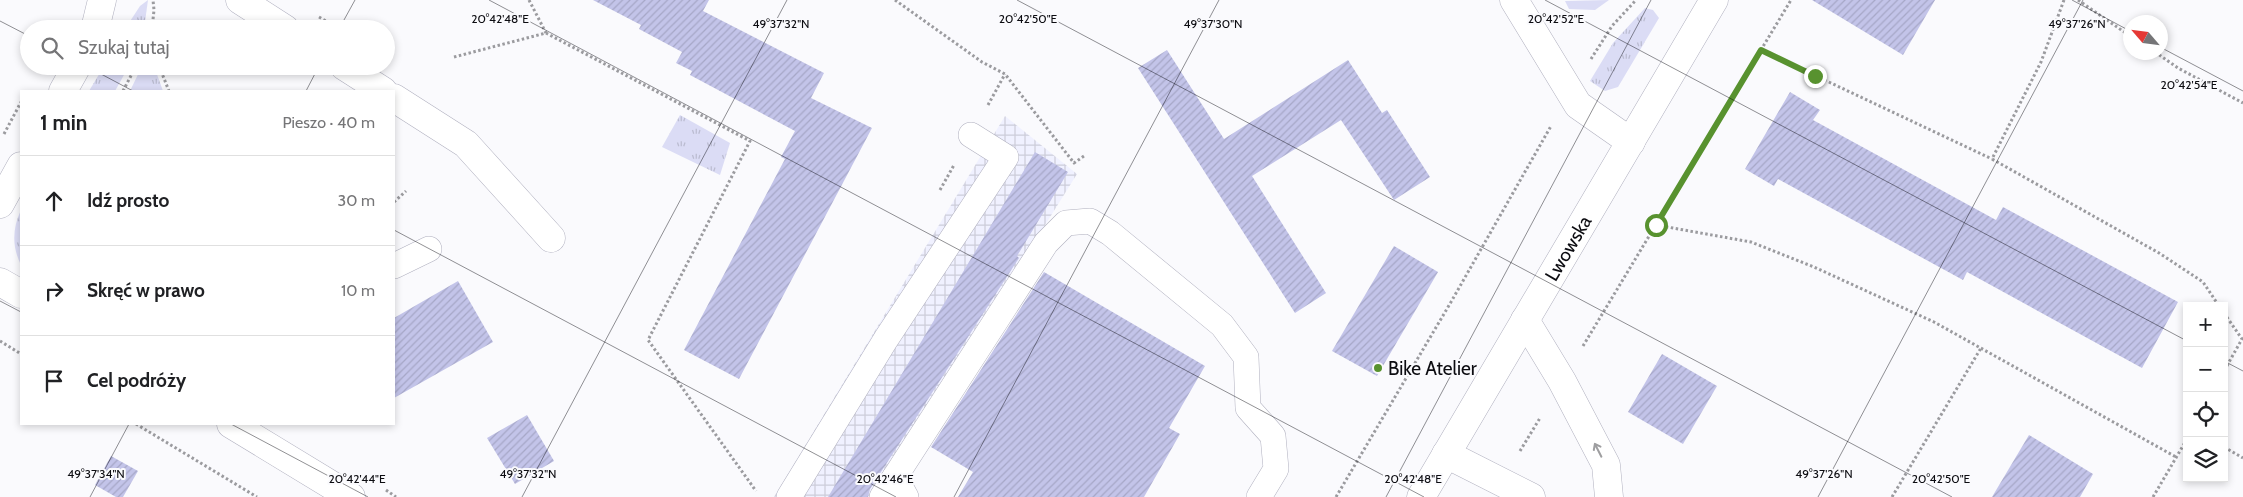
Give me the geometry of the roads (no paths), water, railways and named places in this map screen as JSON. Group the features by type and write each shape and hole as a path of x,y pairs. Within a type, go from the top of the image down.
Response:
{"street":[{"path":"97,20 102,0"},
{"path":"240,0 271,20"},
{"path":"1514,0 1578,105 1631,142"},
{"name":"Lwowska","path":"1421,497 1714,0"},
{"path":"64,90 72,75"},
{"path":"358,75 381,90"},
{"path":"395,99 466,144 552,238"},
{"path":"0,204 20,168"},
{"path":"0,282 20,293"},
{"path":"1525,320 1562,381 1606,465 1609,497"},
{"path":"233,425 351,497"},
{"path":"1446,454 1531,497"}],"lane":[{"path":"789,497 886,339 1006,157 971,135"},
{"path":"894,491 1046,244 1066,223 1090,221 1110,233 1222,324 1246,357 1248,408 1273,436 1276,469 1259,497"},
{"path":"395,266 428,249"}],"place":[{"name":"Bike Atelier","path":"1378,368"}]}
